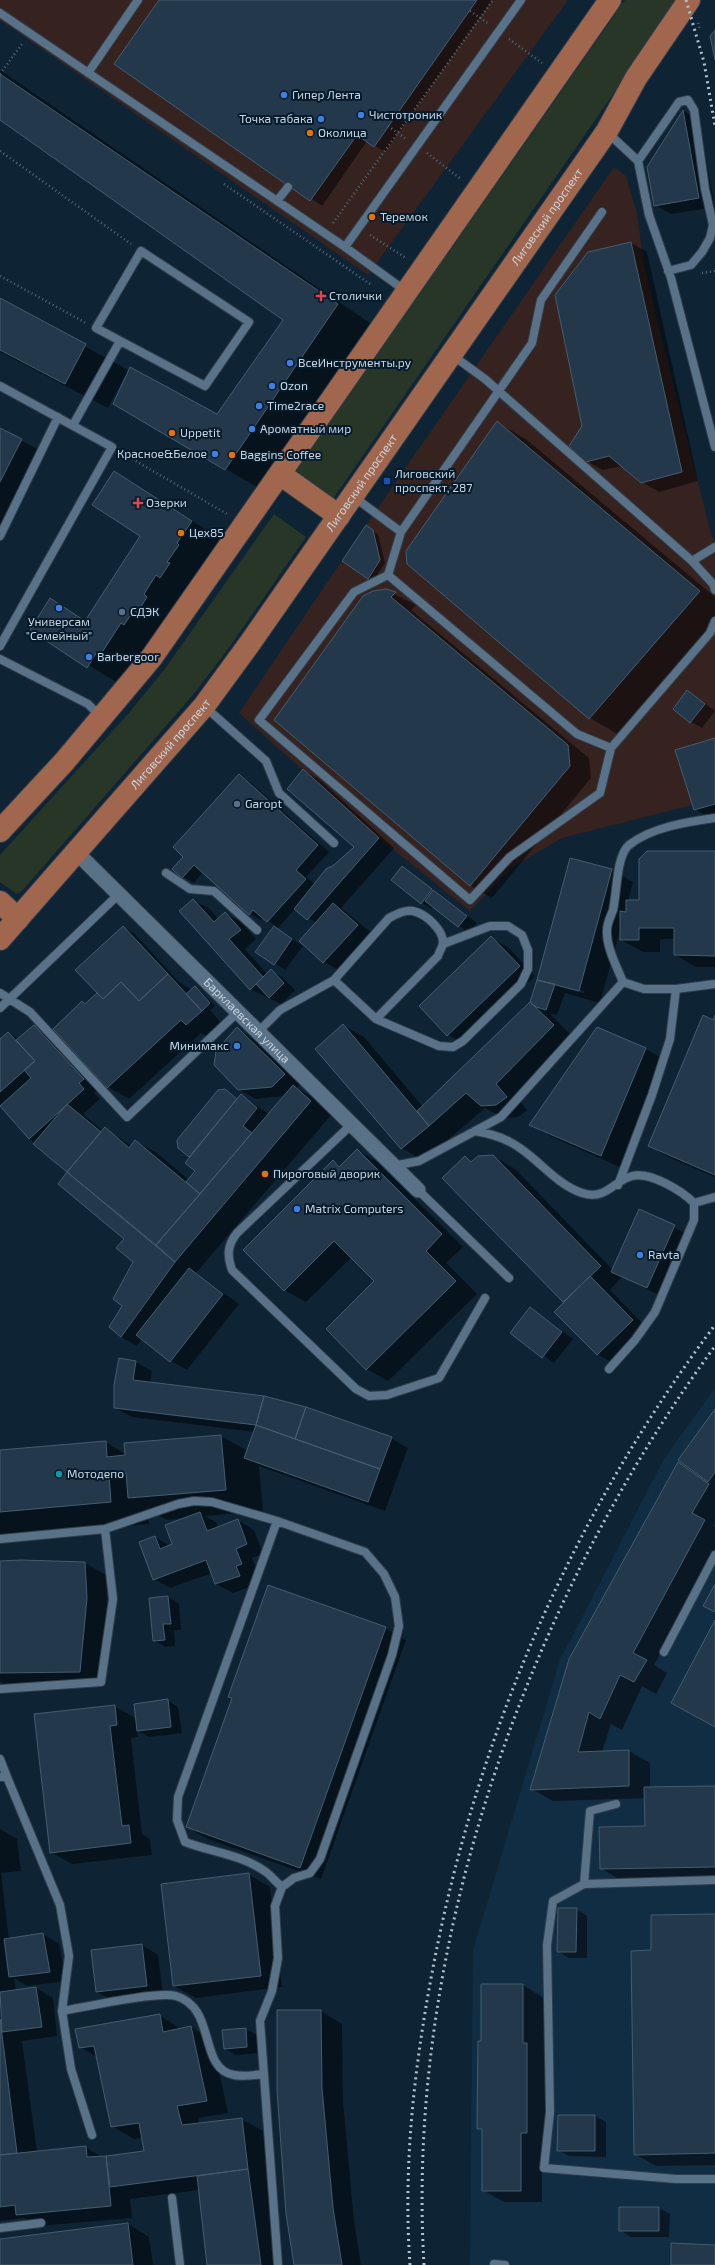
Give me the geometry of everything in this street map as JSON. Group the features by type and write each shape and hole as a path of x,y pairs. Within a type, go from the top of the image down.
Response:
{"main road":[{"path":"0,831 64,762 152,657 610,0"},
{"name":"Лиговский проспект","path":"0,939 204,706 339,516 607,131 636,78 689,0"},
{"path":"280,474 339,516"},
{"path":"0,902 18,919"}],"street":[{"name":"Барклаевская улица","path":"76,852 392,1166 418,1190"}],"lane":[{"path":"88,73 138,0"},
{"path":"345,248 521,0"},
{"path":"0,13 277,201 407,292"},
{"path":"638,161 679,102 688,100 694,110 704,189 713,226 710,238 702,252 691,265 668,271"},
{"path":"607,131 638,161 649,215 668,271 715,447"},
{"path":"277,201 288,187"},
{"path":"602,212 540,300 532,343 402,532 388,575 354,592 260,720 470,900 510,856 600,793 611,748 710,633 715,621"},
{"path":"141,251 248,322 205,386 96,328 141,251"},
{"path":"73,425 120,341"},
{"path":"451,354 485,379 692,561 713,584 715,590"},
{"path":"0,386 112,447 0,646"},
{"path":"0,536 58,417"},
{"path":"352,496 402,532"},
{"path":"692,561 715,547"},
{"path":"388,575 577,734 611,748"},
{"path":"0,659 88,704 101,717"},
{"path":"204,706 266,761 279,793 334,843"},
{"path":"623,982 608,943 606,929 613,910 622,855 628,846 649,834 684,823 715,818"},
{"path":"166,873 190,889 214,891 257,930"},
{"path":"0,1008 119,894"},
{"path":"258,1032 280,1010 334,980 390,918 401,912 413,911 424,916 439,929 443,944 438,956 376,1019"},
{"path":"334,980 376,1019 439,1046 453,1047 463,1041 520,984 528,969 528,950 522,935 508,926 490,926 443,944"},
{"path":"623,982 644,989 676,989 715,984"},
{"path":"392,1166 419,1161 501,1116 623,982"},
{"path":"618,1185 652,1095 670,1039 676,989"},
{"path":"0,993 30,1012 128,1117 238,1012"},
{"path":"351,1125 237,1233 229,1243 228,1258 232,1270 356,1390 369,1396 387,1395 439,1378 485,1298"},
{"path":"475,1131 491,1134 511,1142 559,1181 582,1193 599,1195 631,1176 644,1176 685,1194 694,1203 694,1220 655,1312 635,1340 609,1369"},
{"path":"418,1190 510,1278"},
{"path":"694,1203 715,1197"},
{"path":"0,1539 105,1530 178,1504 212,1502 277,1521 365,1552 384,1574 395,1597 399,1626 392,1655 320,1859 310,1873 294,1878 282,1887 276,1906 278,1958 272,1991 260,2021 278,2265"},
{"path":"277,1521 178,1796 177,1820 184,1842 206,1850 238,1858 266,1872 282,1887"},
{"path":"0,1689 101,1682 113,1599 105,1530"},
{"path":"664,1652 715,1555"},
{"path":"0,1759 4,1777 60,1905 69,1956 62,2011 71,2069 92,2135"},
{"path":"584,1884 590,1811 616,1804"},
{"path":"715,1880 584,1884 554,1901 548,1938 550,2112 544,2168 676,2179 715,2179"},
{"path":"62,2011 156,1996 176,1996 189,2003 200,2013 211,2055 221,2069 233,2075 264,2074"},
{"path":"172,2198 180,2265"},
{"path":"0,2228 41,2223"},
{"path":"494,2264 505,2265"}],"path":[{"path":"330,227 493,0"},
{"path":"0,74 22,44"},
{"path":"0,151 141,251"},
{"path":"358,228 407,259"},
{"path":"0,276 96,328"},
{"path":"112,447 228,514"}],"shaded area":[{"path":"0,0 568,0 368,275 0,20"},
{"path":"614,167 626,176 637,213 643,260 656,316 711,534 715,542 715,804 692,805 562,838 514,866 470,911 379,838 239,713 375,512"},
{"path":"715,1388 715,2265 470,2265 473,1950 560,1660 664,1459"}],"green space":[{"path":"625,0 678,0 333,499 296,471"},
{"path":"274,514 306,537 226,652 192,696 22,891 17,894 0,882 0,855 128,714 164,670"}],"building":[{"name":"Гипер Лента","path":"159,0 477,0 374,147 357,135 310,201 114,64"},
{"path":"715,30 715,60 710,36"},
{"path":"0,74 338,304 225,470 113,404 130,367 217,414 283,320 0,120"},
{"path":"683,110 699,198 654,206 647,167"},
{"path":"631,242 682,472 641,483 609,456 586,462 569,446 582,426 555,295 588,252"},
{"path":"0,298 86,344 65,384 0,350"},
{"path":"497,421 700,591 589,719 407,564 406,551"},
{"path":"0,428 22,439 0,482"},
{"path":"114,471 192,521 177,543 179,545 167,562 170,563 160,578 156,575 144,594 147,597 137,613 134,610 124,625 121,623 101,654 97,652 87,668 30,630 50,598 85,621 140,536 92,505"},
{"path":"366,525 373,530 380,560 368,579 342,561"},
{"path":"386,589 396,592 391,597 568,745 570,766 470,886 274,720 363,596 373,591"},
{"path":"687,690 705,704 690,723 673,709"},
{"path":"715,738 715,804 694,810 675,750"},
{"path":"303,769 379,838 307,920 294,909 326,869 334,865 354,847 287,789"},
{"path":"239,774 318,845 296,870 306,879 267,922 253,910 249,915 194,865 182,878 172,869 183,857 173,847"},
{"path":"647,851 715,851 715,956 674,955 674,928 639,928 639,940 620,940 620,911 626,912 626,900 639,900 639,859"},
{"path":"570,858 612,869 579,991 537,980"},
{"path":"402,866 432,889 421,904 391,880"},
{"path":"433,890 467,916 458,927 425,901"},
{"path":"193,899 214,922 225,912 241,930 229,939 263,977 250,990 179,911"},
{"path":"333,903 358,925 323,963 299,941"},
{"path":"123,926 168,974 139,1001 121,982 103,999 75,970"},
{"path":"274,926 292,939 274,965 255,952"},
{"path":"491,936 520,966 447,1036 419,1006"},
{"path":"271,969 284,983 269,998 256,984"},
{"path":"168,974 202,1011 186,1025 181,1020 107,1088 53,1029 82,1001 85,1004 97,993 103,999 121,982 139,1001"},
{"path":"537,980 555,984 546,1010 536,1007 530,1002"},
{"path":"195,986 210,1003 202,1011 186,994"},
{"path":"530,1002 554,1025 496,1084 507,1097 496,1105 481,1106 466,1093 429,1126 417,1111"},
{"path":"703,1015 713,1020 715,1015 715,1175 648,1146"},
{"path":"343,1024 429,1126 401,1149 315,1049"},
{"path":"34,1025 84,1079 79,1083 84,1089 29,1139 0,1106 31,1078 24,1070 35,1061 16,1040"},
{"path":"237,1027 285,1074 272,1087 238,1090 214,1065 216,1051"},
{"path":"597,1027 646,1048 601,1156 529,1125"},
{"path":"8,1032 35,1061 0,1092 0,1039"},
{"path":"293,1085 311,1101 175,1262 156,1245"},
{"path":"225,1089 237,1099 189,1157 178,1148 177,1140 218,1090"},
{"path":"241,1094 257,1108 243,1126 252,1133 200,1194 186,1182 195,1171 185,1163"},
{"path":"67,1104 101,1132 67,1172 33,1144"},
{"path":"105,1127 129,1148 135,1140 200,1194 156,1245 67,1172"},
{"path":"357,1149 442,1234 426,1251 456,1281 366,1370 326,1329 374,1281 334,1241 284,1291 243,1250 333,1160 339,1167"},
{"path":"493,1155 601,1266 563,1302 442,1178 465,1156 471,1162 478,1156"},
{"path":"67,1172 175,1262 121,1337 109,1327 122,1306 113,1299 133,1262 116,1248 124,1239 58,1184"},
{"path":"639,1209 675,1225 647,1288 611,1272"},
{"path":"189,1268 223,1294 170,1362 136,1335"},
{"path":"590,1276 633,1320 597,1355 554,1312"},
{"path":"530,1307 562,1332 542,1358 510,1333"},
{"path":"119,1358 136,1361 133,1380 264,1396 256,1425 114,1408 114,1385"},
{"path":"264,1396 306,1407 295,1439 256,1425"},
{"path":"306,1407 392,1437 380,1469 295,1439"},
{"path":"715,1409 715,1472 708,1482 678,1460"},
{"path":"256,1425 380,1469 368,1502 244,1458"},
{"name":"Мотодепо","path":"221,1435 226,1490 128,1498 126,1473 109,1475 111,1502 0,1512 0,1450 106,1441 107,1457 125,1455 124,1443"},
{"path":"678,1462 709,1484 692,1513 705,1520 633,1653 647,1660 634,1682 620,1675 600,1719 589,1712 578,1752 629,1750 629,1786 530,1790 569,1659"},
{"path":"200,1512 207,1531 238,1519 247,1544 236,1549 242,1564 236,1566 240,1576 215,1584 206,1560 153,1580 139,1542 155,1536 160,1549 172,1544 165,1525"},
{"path":"21,1560 85,1562 87,1598 80,1672 0,1673 0,1561"},
{"path":"715,1584 715,1612 703,1606"},
{"path":"268,1585 386,1627 300,1868 186,1827 232,1698 228,1697"},
{"path":"168,1596 171,1624 163,1624 165,1640 153,1641 149,1598"},
{"path":"715,1620 715,1727 671,1703"},
{"path":"168,1699 171,1727 137,1731 134,1704"},
{"path":"115,1705 117,1725 110,1726 122,1826 129,1825 131,1843 50,1853 34,1714"},
{"path":"715,1786 715,1867 600,1869 599,1827 645,1826 644,1787"},
{"path":"249,1873 261,1976 173,1986 161,1884"},
{"path":"558,1908 577,1908 576,1952 557,1952"},
{"path":"715,1914 715,2153 634,2155 631,1951 651,1950 651,1915"},
{"path":"43,1933 50,1972 9,1977 4,1939"},
{"path":"142,1944 147,1986 96,1992 91,1950"},
{"path":"481,1984 523,1984 523,2043 527,2043 527,2133 521,2133 521,2191 482,2191 482,2129 477,2129 478,2041 481,2041"},
{"path":"36,1987 42,2027 2,2032 0,1992"},
{"path":"277,2010 321,2010 322,2088 333,2208 342,2265 294,2265 286,2214 277,2091"},
{"path":"160,2014 163,2032 191,2026 207,2101 177,2106 182,2125 242,2118 248,2169 110,2187 106,2156 144,2151 139,2123 111,2127 94,2046 79,2048 75,2029"},
{"path":"0,2019 17,2153 0,2155"},
{"path":"246,2028 247,2047 224,2049 222,2030"},
{"path":"558,2115 595,2115 595,2151 557,2151"},
{"path":"86,2146 87,2157 106,2156 111,2206 16,2215 15,2205 0,2207 0,2155"},
{"path":"248,2169 261,2265 207,2265 197,2176"},
{"path":"619,2207 659,2207 659,2231 619,2231"},
{"path":"128,2223 133,2265 0,2265 0,2239"},
{"path":"671,2243 715,2245 715,2265 671,2265"}],"railway":[{"path":"686,0 704,62 715,126"},
{"path":"410,2265 408,2228 409,2155 415,2082 420,2045 432,1973 451,1886 475,1799 503,1715 536,1632 574,1552 616,1474 663,1398 715,1325"},
{"path":"424,2265 423,2144 435,2023 458,1902 492,1782 535,1665 588,1553 648,1446 715,1346"}],"place":[{"name":"Гипер Лента","path":"284,95"},
{"name":"Чистотроник","path":"361,115"},
{"name":"Точка табака","path":"321,119"},
{"name":"Околица","path":"310,133"},
{"name":"Теремок","path":"372,217"},
{"name":"Столички","path":"321,296"},
{"name":"ВсеИнструменты.ру","path":"290,363"},
{"name":"Ozon","path":"272,386"},
{"name":"Time2race","path":"259,406"},
{"name":"Ароматный мир","path":"252,429"},
{"name":"Uppetit","path":"172,433"},
{"name":"Красное&Белое","path":"215,454"},
{"name":"Baggins Coffee","path":"232,455"},
{"name":"Лиговский проспект, 287","path":"387,481"},
{"name":"Озерки","path":"138,503"},
{"name":"Цех85","path":"181,533"},
{"name":"Универсам \"Семейный\"","path":"59,608"},
{"name":"СДЭК","path":"122,612"},
{"name":"Barbergoor","path":"89,657"},
{"name":"Garopt","path":"237,804"},
{"name":"Минимакс","path":"237,1046"},
{"name":"Пироговый дворик","path":"265,1174"},
{"name":"Matrix Computers","path":"297,1209"},
{"name":"Ravta","path":"640,1255"},
{"name":"Мотодепо","path":"59,1474"}]}
